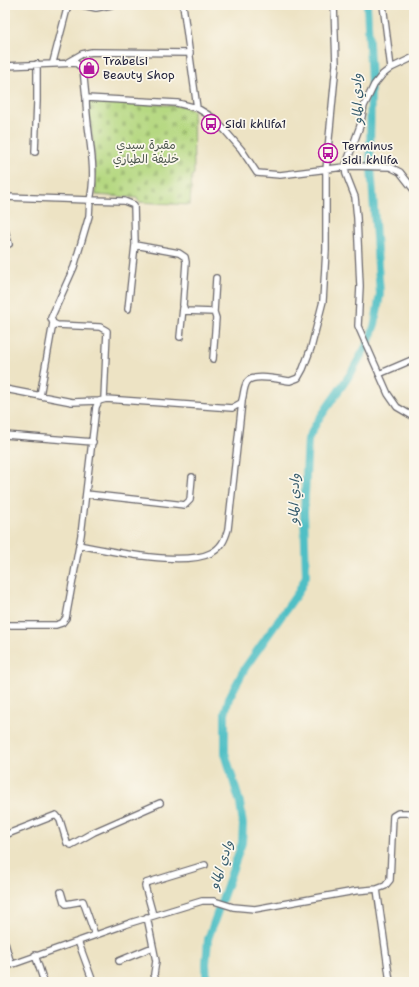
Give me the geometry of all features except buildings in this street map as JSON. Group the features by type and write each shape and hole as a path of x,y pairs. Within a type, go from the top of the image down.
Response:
{"street":[{"path":"53,62 68,5"},
{"path":"82,5 96,8 111,5"},
{"path":"183,5 197,108"},
{"path":"79,545 175,559 200,557 210,553 223,543 228,529 242,402 246,383 251,378 290,381 298,378 311,348 321,315 327,226 326,170 336,65 334,5"},
{"path":"383,5 391,68"},
{"path":"67,62 82,54 92,52 190,53"},
{"path":"414,58 391,68 382,75 367,100 362,112 360,126 345,167 346,174 355,197 357,218 360,281 358,326 391,400 397,407 414,417"},
{"path":"5,66 67,62 79,64 84,69 92,158 92,193 89,216 74,267 52,315 51,321 53,323 40,396"},
{"path":"35,152 37,101 36,64"},
{"path":"86,98 177,102 197,108 215,119 241,149 257,173 280,175 352,166 390,167 400,172 414,190"},
{"path":"5,197 90,200 104,199 132,203 135,208 136,245 128,309"},
{"path":"5,230 9,244"},
{"path":"136,245 179,253 185,257 186,262 180,337"},
{"path":"213,359 216,318 214,312 216,278"},
{"path":"183,308 188,312 214,312"},
{"path":"5,625 49,626 62,623 66,618 79,545 93,442 96,407 101,400 107,331 100,327 53,323"},
{"path":"379,374 414,359"},
{"path":"5,389 72,402 101,400 232,408 242,402"},
{"path":"5,435 93,442"},
{"path":"86,494 185,504 190,500 192,477"},
{"path":"5,835 56,815 60,820 67,843 71,845 94,832 160,803"},
{"path":"5,967 35,955 153,915 208,900 255,909 377,889 385,886 390,880 393,816 398,813 414,813"},
{"path":"153,915 145,886 146,883 205,865"},
{"path":"377,889 390,982"},
{"path":"61,892 66,904 83,901 95,935"},
{"path":"147,917 156,961 154,974 156,982"},
{"path":"78,941 93,982"},
{"path":"5,943 12,964"},
{"path":"119,961 153,947"},
{"path":"35,955 44,982"}],"green space":[{"name":"مقبرة سيدي خليفة الطياري","path":"91,101 183,106 193,110 194,174 192,175 190,205 139,202 137,198 96,195 94,151 88,104"}],"waterway":[{"name":"وادي الماو","path":"207,982 206,964 208,939 242,843 243,825 240,803 225,753 225,713 229,698 245,668 299,591 306,576 304,512 308,439 317,422 351,373 369,341 375,324 380,294 370,152 371,82 367,5"}],"place":[{"name":"Trabelsi Beauty Shop","path":"89,68"},
{"name":"Sidi khlifa1","path":"211,124"},
{"name":"Terminus sidi khlifa","path":"328,153"}]}
